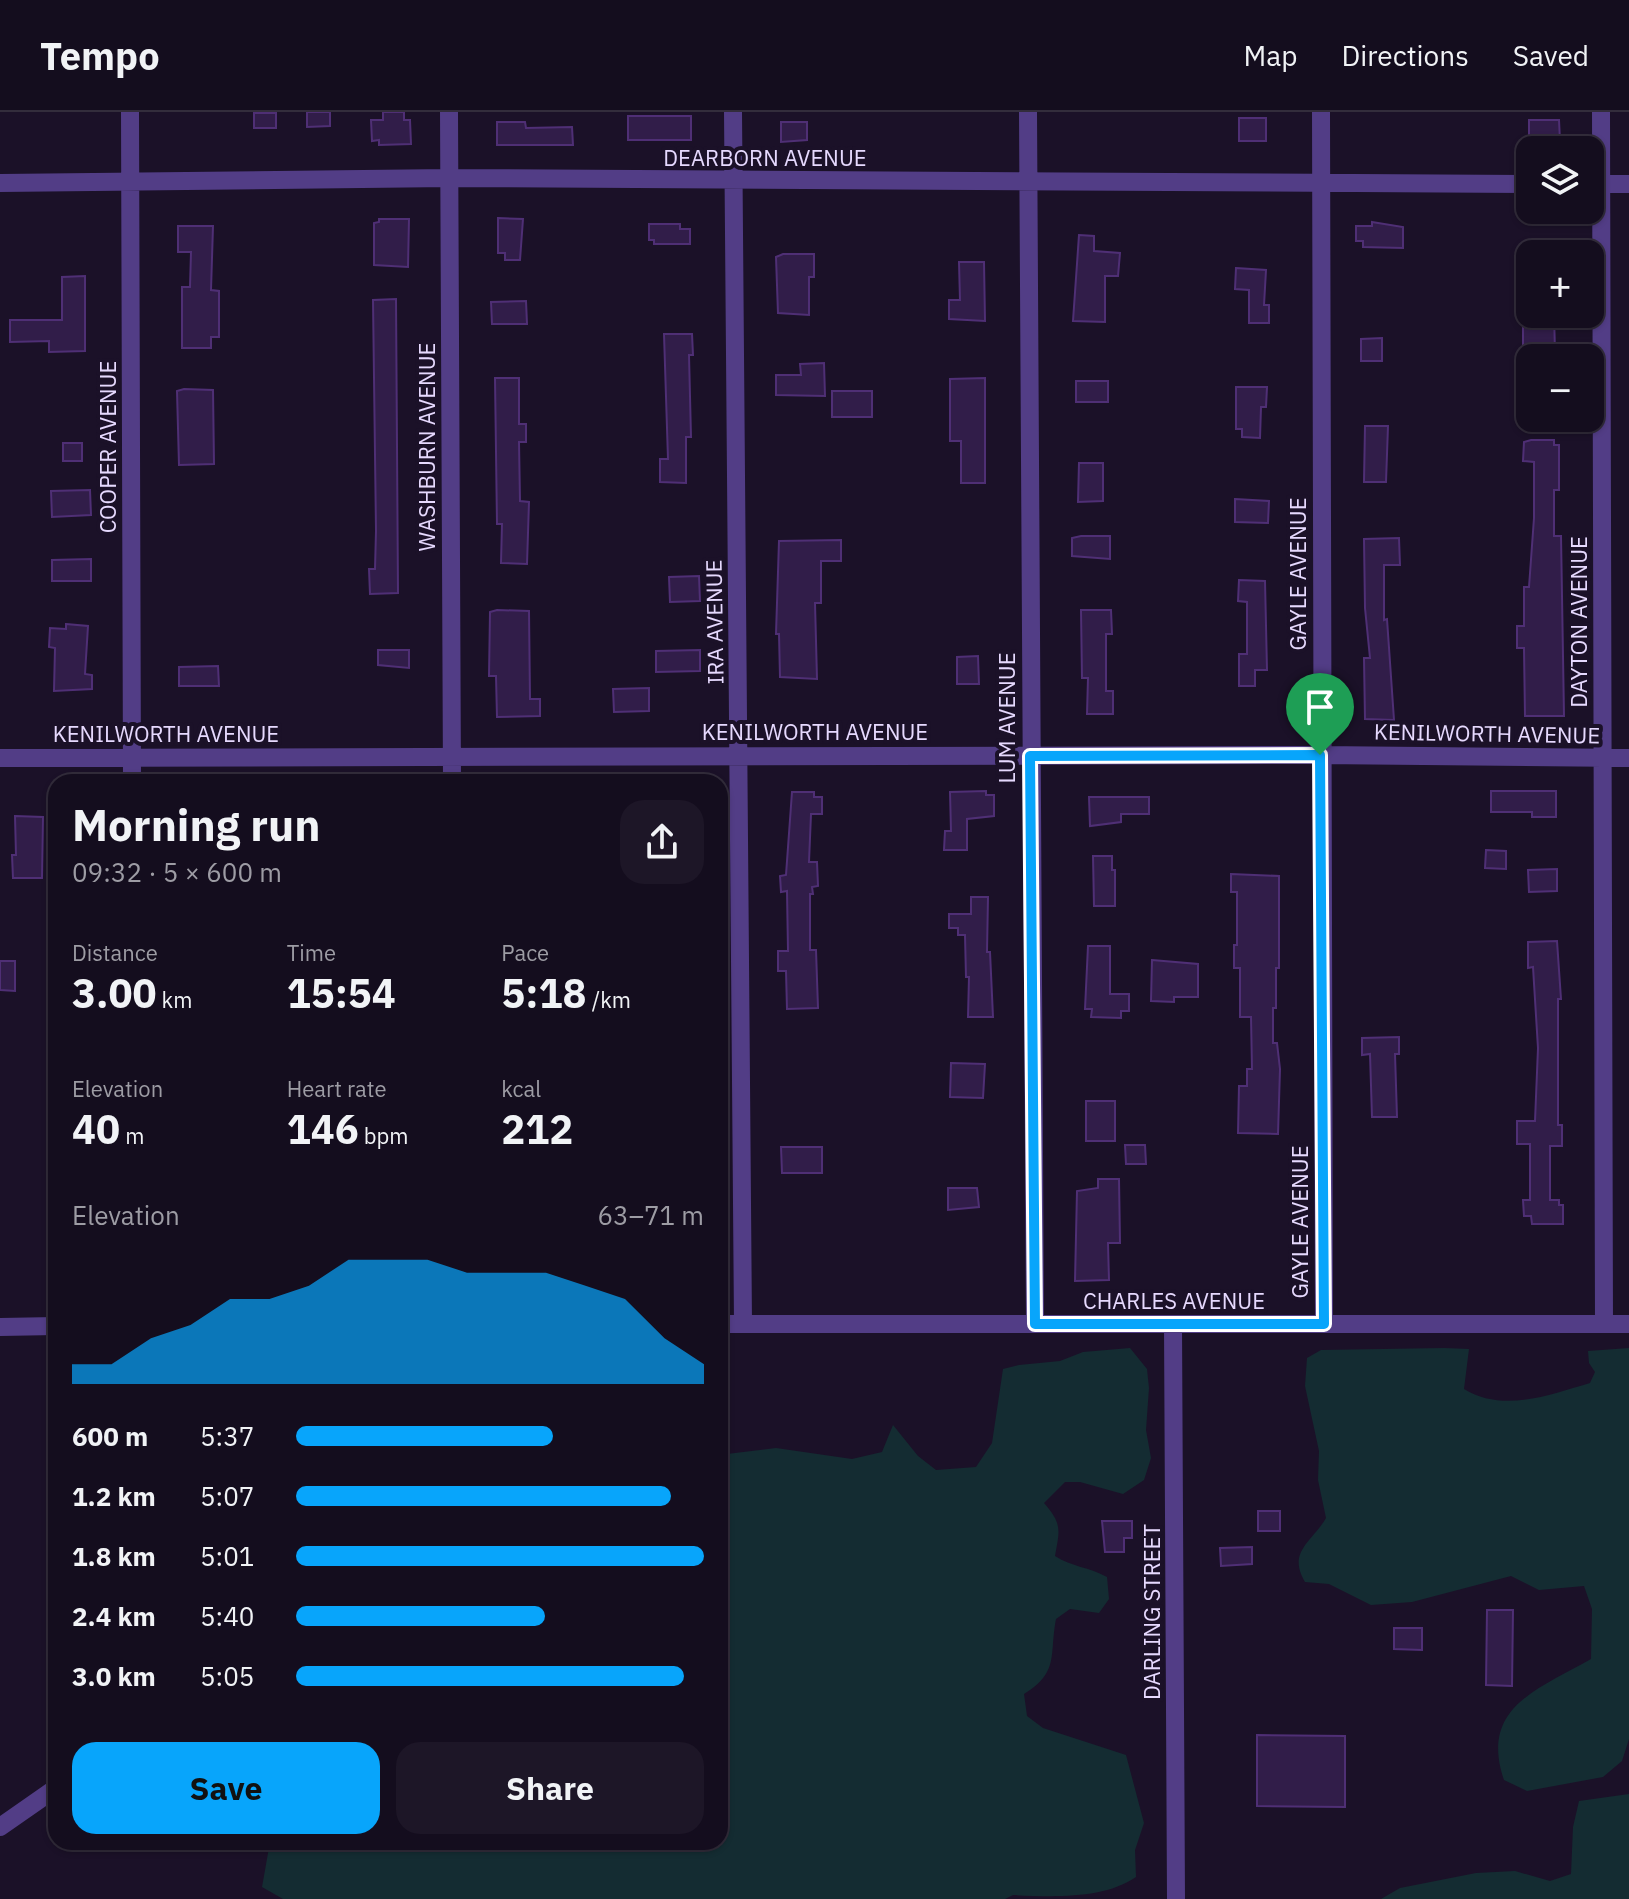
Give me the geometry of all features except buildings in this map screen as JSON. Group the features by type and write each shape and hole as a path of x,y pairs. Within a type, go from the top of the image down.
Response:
{"street":[{"name":"COOPER AVENUE","path":"130,112 132,774"},
{"name":"WASHBURN AVENUE","path":"449,112 452,774"},
{"name":"IRA AVENUE","path":"733,112 743,1324"},
{"name":"LUM AVENUE","path":"1028,112 1035,1324"},
{"name":"GAYLE AVENUE","path":"1321,112 1320,755 1324,1324"},
{"name":"DAYTON AVENUE","path":"1599,136 1601,112"},
{"name":"DEARBORN AVENUE","path":"0,183 449,178 1516,184"},
{"path":"1604,184 1629,184"},
{"name":"DAYTON AVENUE","path":"1596,224 1604,1324"},
{"name":"KENILWORTH AVENUE","path":"0,758 739,755 1629,758"},
{"name":"CHARLES AVENUE","path":"728,1324 1629,1324"},
{"name":"DARLING STREET","path":"1173,1325 1176,1899"},
{"path":"0,1327 48,1326"},
{"path":"0,1827 48,1794"}],"green space":[{"path":"1130,1348 1147,1369 1146,1430 1151,1458 1144,1480 1123,1494 1080,1482 1065,1482 1044,1503 1058,1527 1055,1556 1107,1577 1109,1599 1099,1613 1070,1609 1056,1619 1048,1670 1024,1694 1027,1716 1043,1728 1126,1755 1144,1823 1135,1850 1136,1877 1094,1893 1013,1895 1005,1899 283,1899 262,1887 269,1850 728,1850 728,1454 776,1448 852,1459 882,1452 893,1425 918,1456 936,1470 976,1467 992,1443 1003,1369 1060,1361 1083,1352"},
{"path":"1629,1348 1629,1739 1622,1761 1603,1777 1527,1791 1504,1780 1498,1755 1500,1735 1507,1718 1519,1703 1552,1680 1591,1659 1592,1609 1584,1586 1539,1590 1511,1576 1412,1602 1371,1605 1329,1584 1305,1582 1300,1572 1300,1555 1326,1518 1318,1480 1319,1451 1305,1386 1307,1358 1321,1350 1469,1349 1464,1389 1494,1400 1510,1401 1526,1400 1590,1383 1595,1372 1589,1363 1588,1351"},
{"path":"1629,1794 1629,1899 1381,1899 1400,1888 1476,1873 1515,1871 1550,1881 1571,1874 1573,1827 1579,1801"}],"route":[{"path":"1320,755 1324,1324 1035,1324 1030,756 1320,755"}]}
